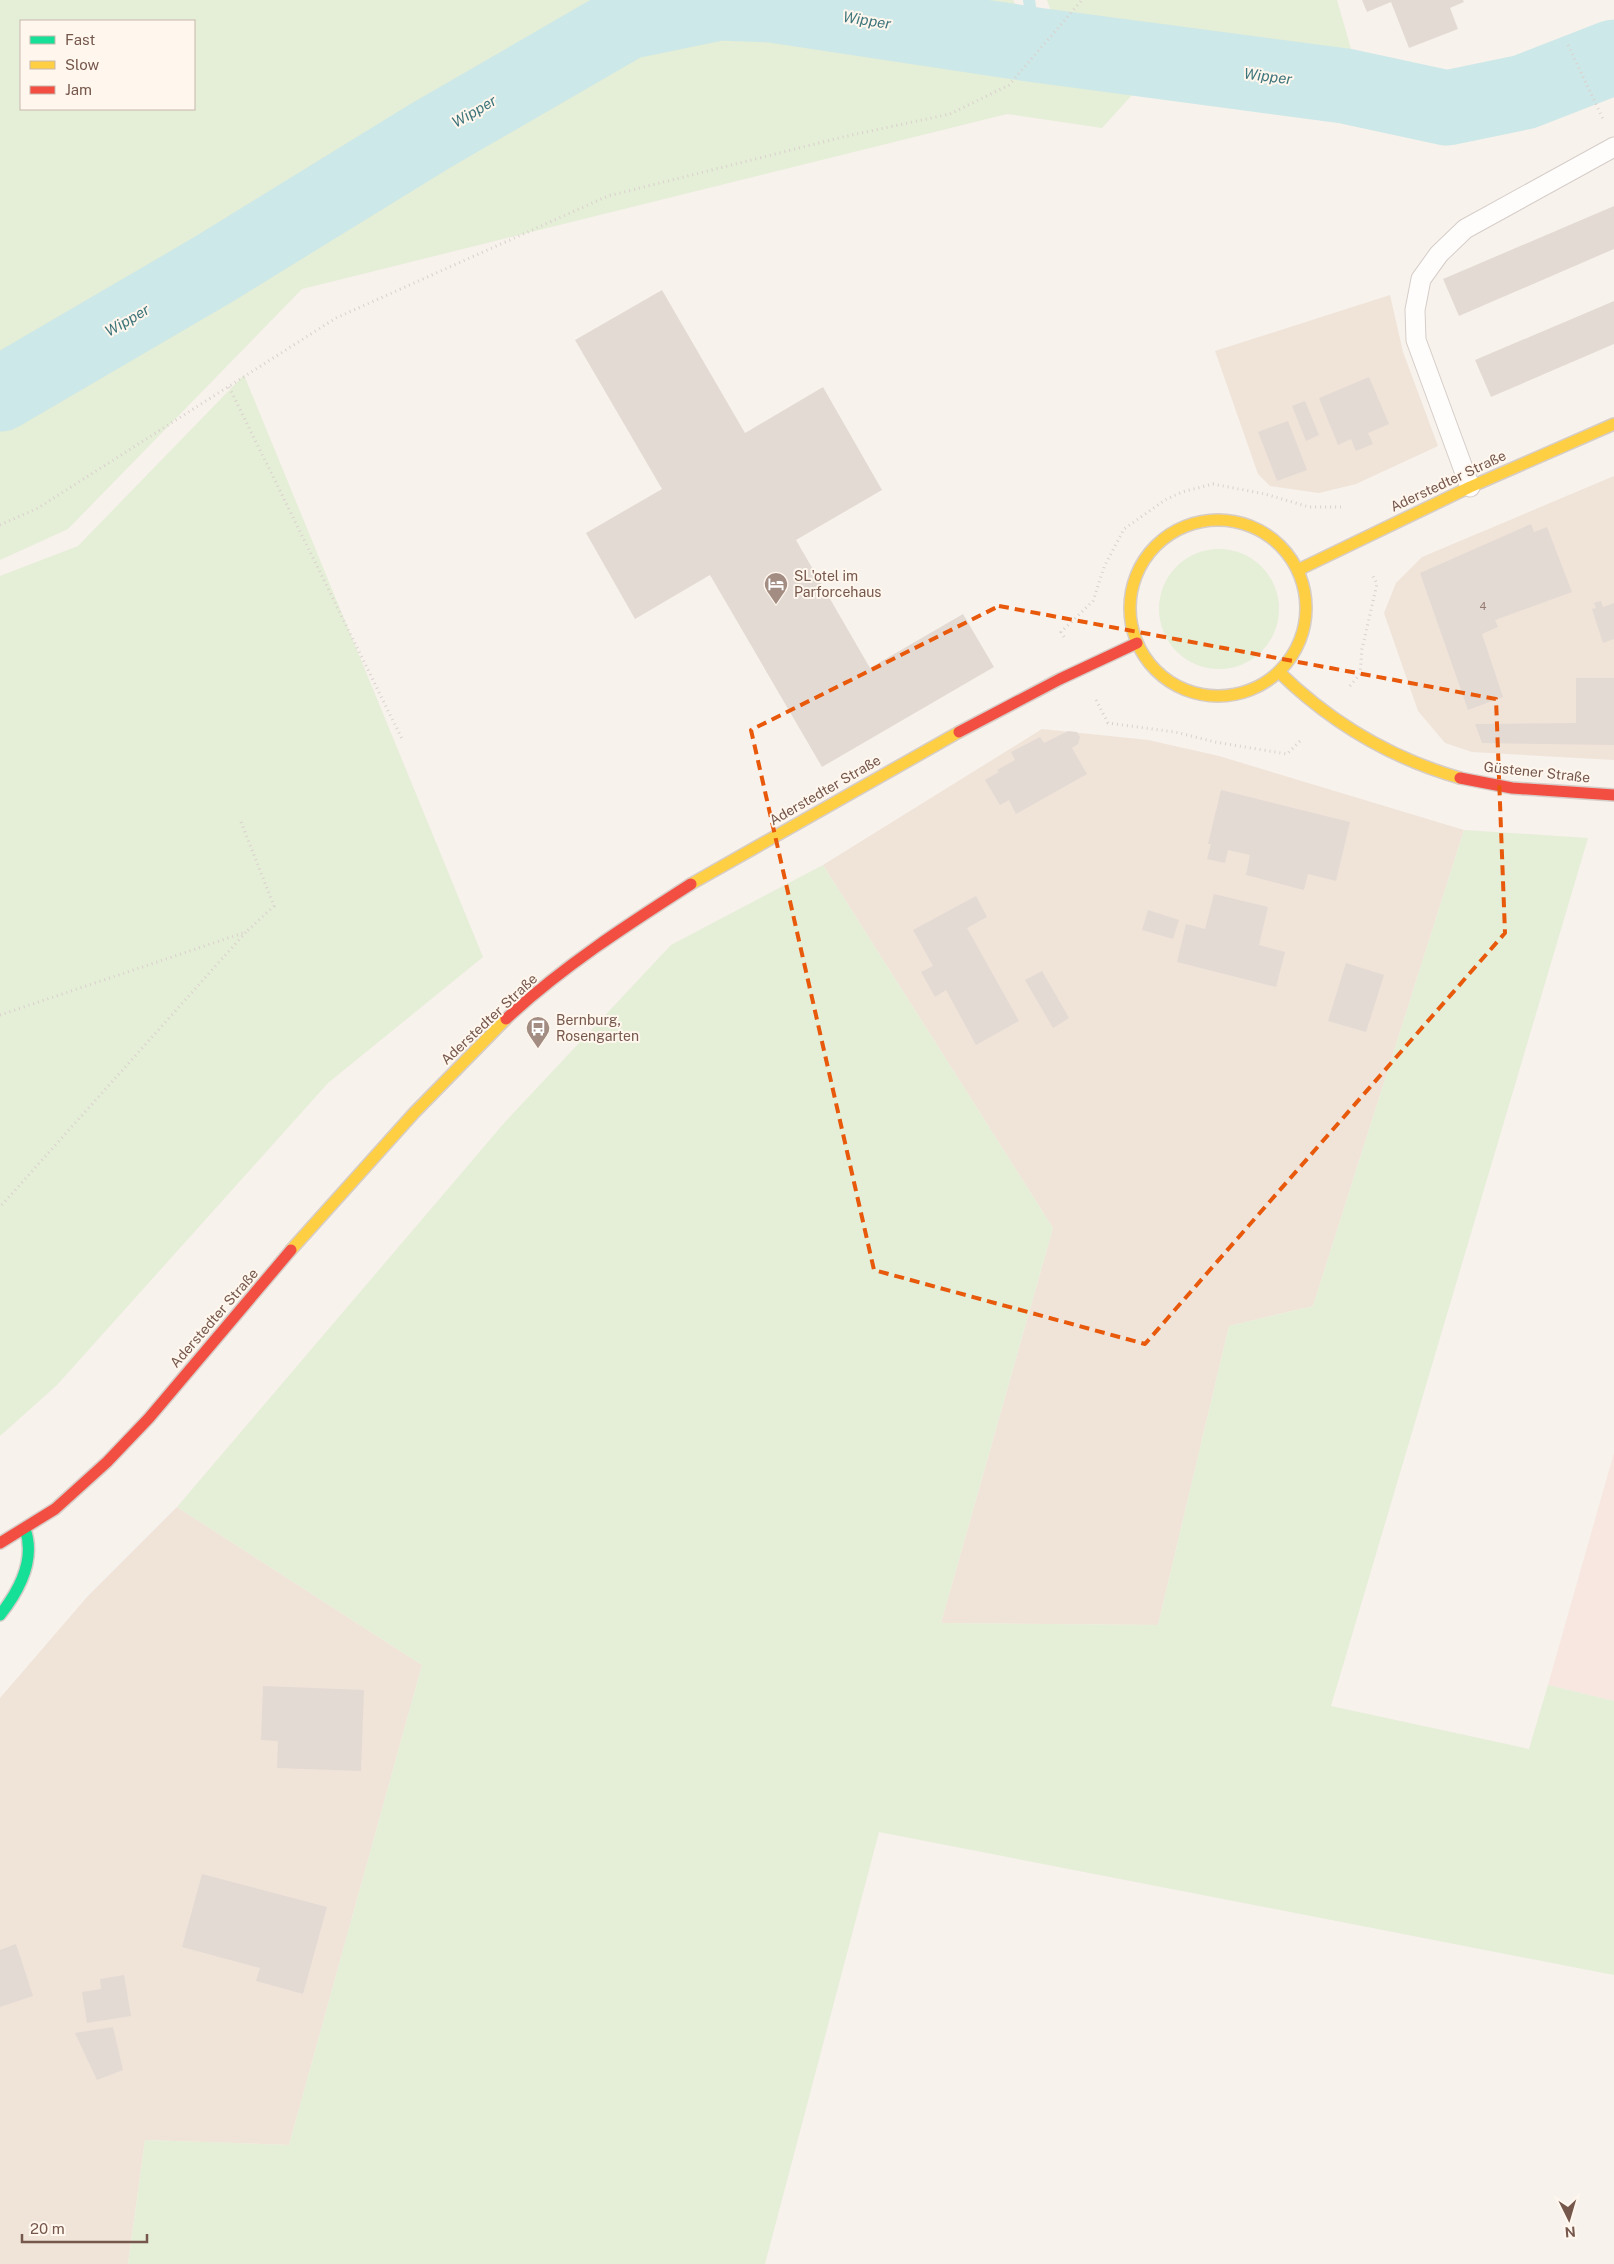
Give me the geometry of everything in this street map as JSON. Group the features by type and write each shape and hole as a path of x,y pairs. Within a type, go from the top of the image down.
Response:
{"street":[{"name":"Aderstedter Straße","path":"1298,570 1470,487 1614,424"},
{"path":"1229,520 1242,523 1275,541 1284,549 1298,570 1303,585 1306,616 1297,646 1279,672 1265,683 1232,695 1200,695 1174,684 1162,676 1152,667 1137,643 1130,617 1130,603 1135,577 1141,565 1158,544 1180,529 1204,521 1229,520"},
{"name":"Aderstedter Straße","path":"0,1543 25,1529 74,1493 94,1475 135,1432 317,1221 438,1088 520,1006 597,946 669,897 966,727 1080,669 1137,643"},
{"name":"Güstener Straße","path":"1279,672 1296,690 1326,716 1349,731 1382,748 1455,776 1495,785 1529,789 1614,794"},
{"path":"0,1615 16,1592 23,1576 29,1547 25,1529"}],"lane":[{"path":"1470,487 1416,340 1415,310 1420,279 1439,254 1465,229 1614,146"}],"path":[{"path":"0,525 38,508 336,318 608,196 847,136 950,114 1009,85 1082,0"},
{"path":"1568,45 1606,124"},
{"path":"229,387 403,741"},
{"path":"1213,484 1265,494 1309,507 1338,508 1355,542 1377,584 1362,649 1360,674 1326,716 1287,754 1216,742 1175,732 1108,723 1061,632 1093,601 1104,567 1124,529 1165,500 1182,492 1213,484"},
{"path":"0,1207 246,932 274,906 241,822"},
{"path":"0,1015 246,932"}],"highlighted area":[{"path":"999,606 1496,699 1505,933 1145,1344 874,1270 751,730"}],"shaded area":[{"path":"1390,295 1403,352 1438,446 1356,484 1319,493 1270,486 1258,474 1215,351"},
{"path":"1614,476 1614,760 1472,752 1445,743 1418,711 1384,613 1396,583 1422,557"},
{"path":"1042,729 1148,740 1219,756 1464,830 1313,1306 1229,1326 1158,1625 941,1623 1053,1228 823,865"},
{"path":"1614,1453 1614,1701 1548,1685"},
{"path":"177,1507 422,1665 289,2145 145,2140 128,2264 0,2264 0,1698 87,1597"}],"green space":[{"path":"0,0 1013,0 1039,46 1142,84 1102,128 1007,114 302,289 68,529 0,560"},
{"path":"1047,0 1337,0 1353,56 1255,81 1187,88 1114,57 1056,26"},
{"path":"244,375 483,957 328,1083 57,1385 0,1436 0,576 78,546"},
{"path":"1219,549 1242,554 1252,559 1261,567 1269,576 1274,586 1279,609 1274,632 1269,642 1261,651 1252,659 1242,664 1219,669 1196,664 1186,659 1177,651 1169,642 1164,632 1159,609 1164,586 1169,576 1177,567 1186,559 1196,554"},
{"path":"1464,830 1588,838 1331,1706 1529,1749 1548,1685 1614,1701 1614,1975 879,1832 765,2264 128,2264 145,2140 289,2145 422,1665 177,1507 505,1122 671,945 823,865 1053,1228 941,1623 1158,1625 1229,1326 1313,1306"}],"building":[{"path":"1362,0 1463,0 1464,2 1450,8 1458,29 1409,48 1391,2 1367,12"},
{"path":"1614,206 1614,249 1459,316 1443,279"},
{"path":"662,290 745,433 823,387 882,490 796,540 870,668 963,614 994,667 822,767 710,575 635,619 586,533 662,489 575,340"},
{"path":"1614,301 1614,344 1491,397 1475,360"},
{"path":"1369,377 1389,424 1368,433 1373,444 1356,451 1351,439 1338,445 1319,398"},
{"path":"1305,401 1319,435 1306,441 1292,406"},
{"path":"1288,421 1307,470 1277,481 1258,432"},
{"path":"1531,524 1534,532 1547,527 1572,592 1495,620 1498,627 1482,634 1503,697 1468,710 1420,573"},
{"path":"1601,601 1603,607 1614,603 1614,639 1603,643 1592,609 1596,608 1594,603"},
{"path":"1576,678 1614,678 1614,745 1482,743 1475,724 1576,723"},
{"path":"1068,731 1077,732 1080,737 1078,744 1072,748 1087,774 1016,814 1009,800 1000,805 985,780 999,772 997,770 1015,760 1011,752 1040,737 1044,743"},
{"path":"1221,790 1350,822 1336,881 1308,874 1304,890 1246,875 1250,855 1228,850 1225,863 1207,859 1211,844 1208,844"},
{"path":"1214,894 1268,907 1259,945 1285,952 1276,987 1177,962 1186,924 1205,929"},
{"path":"976,896 987,917 967,928 1019,1021 976,1045 946,990 935,997 921,972 933,966 913,930"},
{"path":"1148,910 1179,920 1173,939 1142,930"},
{"path":"1346,963 1384,975 1366,1032 1328,1021"},
{"path":"1042,971 1069,1018 1053,1028 1025,980"},
{"path":"263,1686 364,1690 361,1771 277,1768 278,1741 261,1740"},
{"path":"202,1874 327,1907 303,1994 256,1981 260,1968 182,1947"},
{"path":"16,1944 33,1996 0,2007 0,1950"},
{"path":"124,1975 131,2016 87,2023 82,1992 101,1989 100,1979"},
{"path":"113,2027 123,2070 97,2080 75,2033"}],"waterway":[{"path":"1029,0 1036,45"},
{"name":"Wipper","path":"0,394 214,269 430,136 627,22 719,3 771,5 1036,45 1345,86 1447,108 1524,92 1614,57"}],"traffic: fast":[{"path":"0,1615 24,1575 28,1552 25,1529"}],"traffic: slow":[{"path":"1298,570 1470,487 1614,424"},
{"path":"1218,520 1244,524 1259,530 1274,540 1286,552 1296,567 1302,582 1306,608 1302,634 1296,649 1286,664 1274,676 1259,686 1244,692 1218,696 1192,692 1177,686 1162,676 1150,664 1140,649 1134,634 1130,608 1134,582 1140,567 1150,552 1162,540 1177,530 1192,524 1218,520"},
{"path":"1279,672 1319,707 1363,737 1410,760 1460,778"},
{"path":"691,884 959,732"},
{"path":"291,1250 414,1113 506,1019"}],"traffic: jam":[{"path":"959,732 1060,679 1137,643"},
{"path":"1460,778 1512,788 1614,795"},
{"path":"506,1019 572,964 691,884"},
{"path":"0,1543 55,1509 107,1462 149,1418 291,1250"}],"place":[{"name":"SL'otel im Parforcehaus","path":"776,605"},
{"name":"Bernburg, Rosengarten","path":"538,1049"}]}
